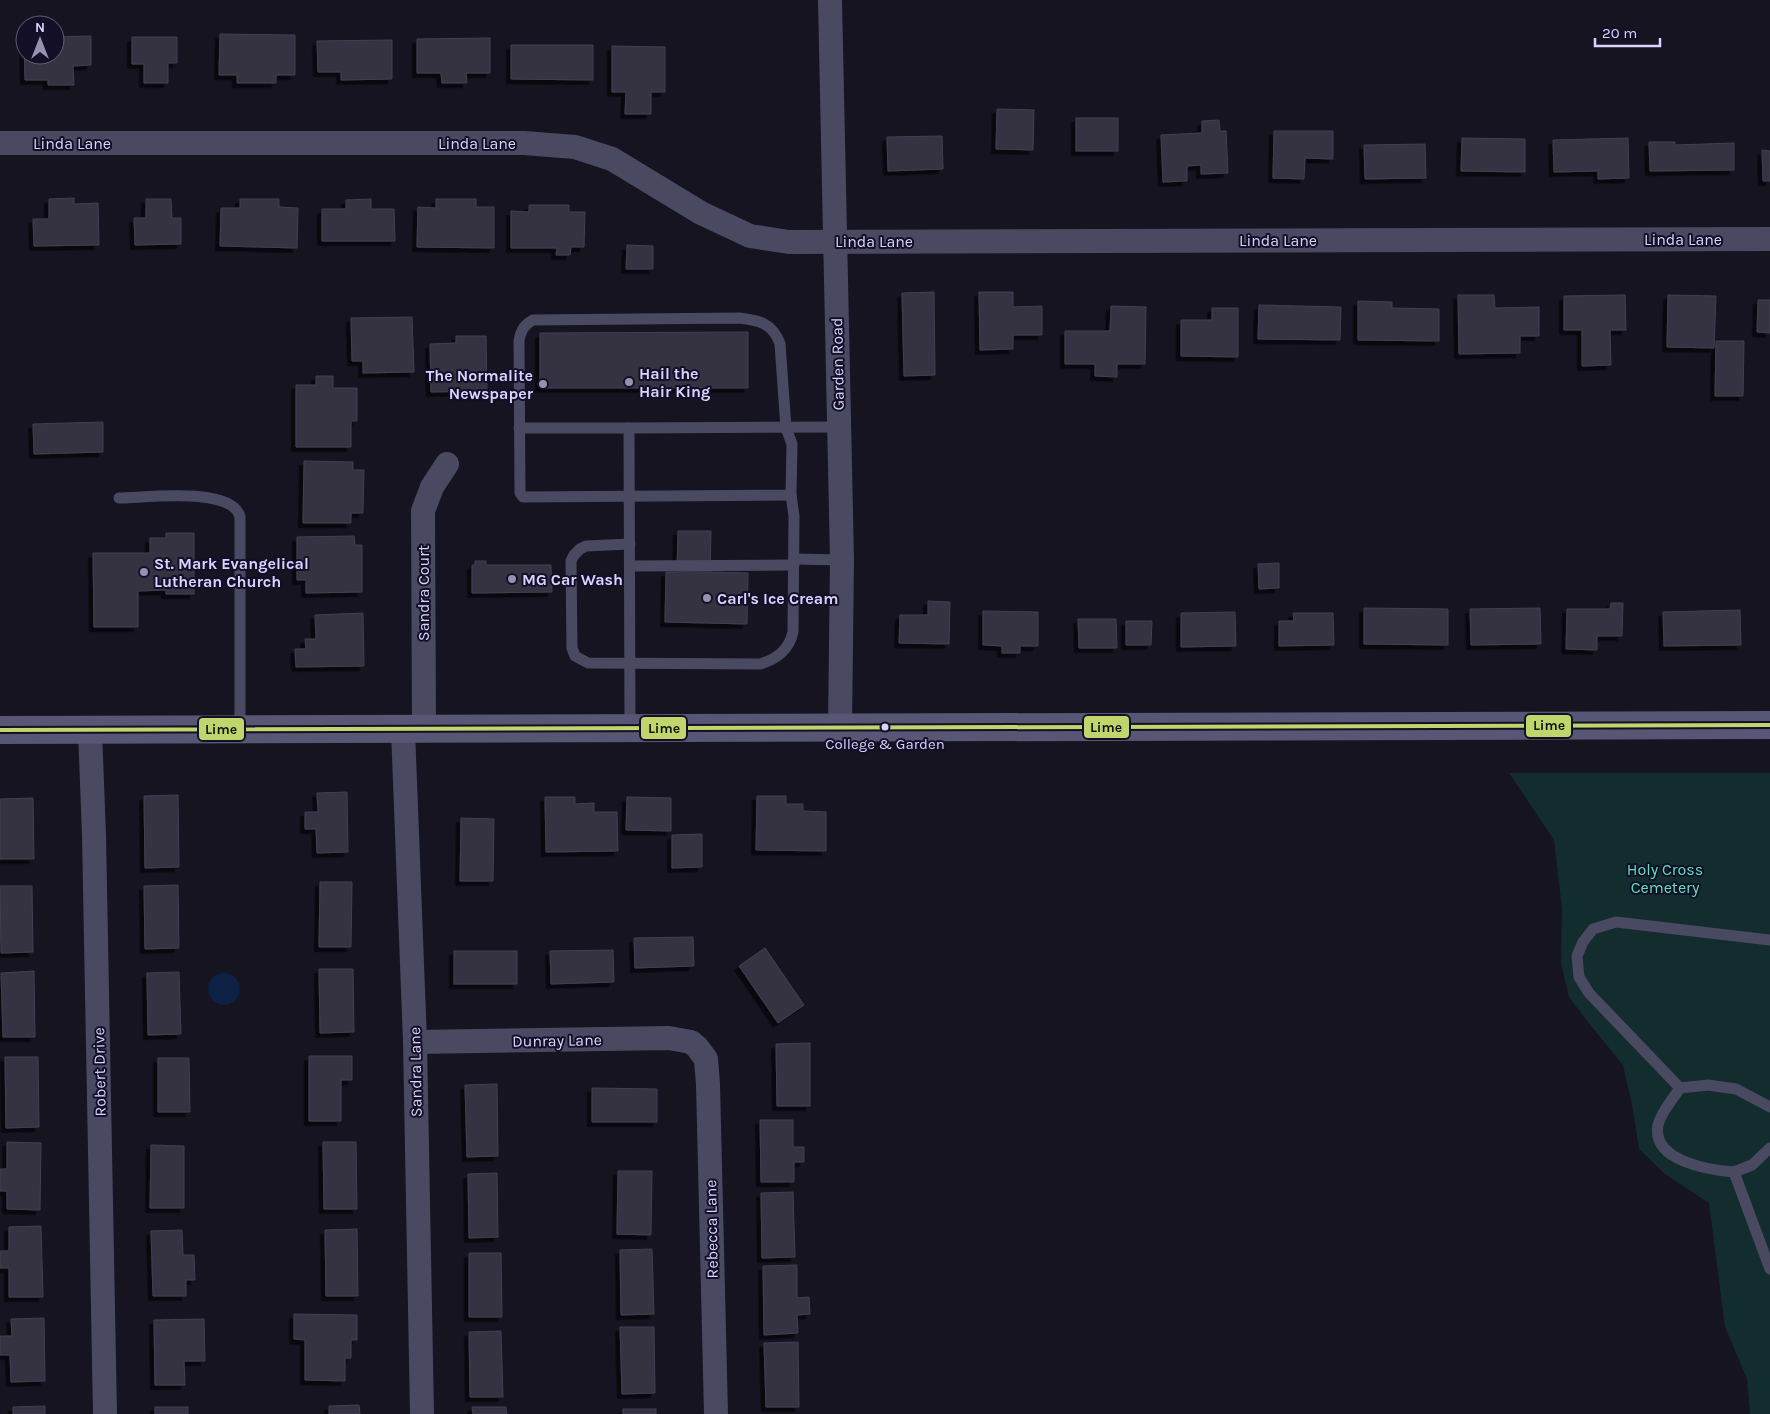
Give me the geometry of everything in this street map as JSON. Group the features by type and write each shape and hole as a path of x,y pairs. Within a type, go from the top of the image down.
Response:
{"main road":[{"path":"0,730 1770,726"}],"street":[{"name":"Garden Road","path":"830,0 842,560 840,727"},
{"name":"Linda Lane","path":"0,144 524,143 574,147 612,159 692,208 750,236 789,242 1770,238"},
{"name":"Sandra Court","path":"413,729 423,511 432,487 447,464"},
{"name":"Sandra Lane","path":"413,729 415,1042 422,1414"},
{"name":"Robert Drive","path":"90,730 95,844 105,1414"},
{"name":"Dunray Lane","path":"415,1042 669,1038 691,1042 697,1047"},
{"name":"Rebecca Lane","path":"697,1047 706,1059 708,1084 716,1414"}],"lane":[{"path":"630,544 586,546 580,549 571,561 572,648 575,656 588,663 760,664 773,660 791,642 794,632 794,516 791,495 792,444 786,428 780,344 777,335 772,328 764,323 739,318 533,320 525,324 520,333 519,341 520,493 524,497 791,495"},
{"path":"519,428 839,427"},
{"path":"629,428 630,728"},
{"path":"118,498 202,496 220,500 238,511 240,526 240,729"},
{"path":"630,566 842,560"},
{"path":"1680,1088 1588,993 1579,977 1577,956 1583,942 1594,929 1616,922 1770,940"},
{"path":"1770,1107 1736,1089 1708,1085 1680,1088 1666,1108 1658,1125 1658,1140 1665,1151 1687,1162 1713,1170 1734,1172 1752,1165 1770,1148"},
{"path":"1734,1172 1770,1269"}],"green space":[{"name":"Holy Cross Cemetery","path":"1509,773 1770,773 1770,1414 1750,1414 1747,1379 1725,1327 1709,1203 1665,1174 1639,1149 1623,1065 1569,997 1561,963 1562,909 1554,840"}],"water":[{"path":"224,973 230,974 235,978 239,983 239,995 235,1000 230,1004 224,1005 218,1004 213,1000 209,995 208,989 209,983 213,978 218,974"}],"building":[{"path":"220,34 295,35 295,75 276,75 276,83 237,83 237,75 219,75"},
{"path":"91,36 91,65 73,66 74,85 48,85 48,80 25,80 25,65 65,65 65,37"},
{"path":"132,37 177,37 177,63 168,63 168,83 144,83 144,64 132,64"},
{"path":"490,38 490,73 466,73 467,83 442,83 441,73 417,73 417,39"},
{"path":"392,40 392,79 341,80 341,72 318,72 317,41"},
{"path":"511,45 593,45 593,80 511,79"},
{"path":"612,46 665,47 665,92 651,92 651,114 625,114 626,92 612,92"},
{"path":"997,109 1034,110 1033,150 996,149"},
{"path":"1076,118 1118,118 1118,151 1076,151"},
{"path":"1219,120 1220,131 1226,131 1228,173 1201,174 1201,165 1187,166 1187,181 1163,182 1161,135 1202,133 1202,121"},
{"path":"1274,131 1333,131 1333,159 1305,158 1304,179 1273,178"},
{"path":"942,136 943,169 888,171 887,137"},
{"path":"1462,138 1525,139 1525,172 1461,171"},
{"path":"1628,138 1629,178 1598,179 1598,171 1554,172 1553,140"},
{"path":"1649,142 1675,142 1675,145 1734,143 1734,170 1650,171"},
{"path":"1425,144 1426,178 1365,179 1364,145"},
{"path":"1762,150 1770,151 1770,181 1763,181"},
{"path":"74,198 74,204 98,203 99,245 34,246 33,219 49,219 49,199"},
{"path":"146,199 171,199 172,218 181,218 181,244 135,245 134,218 146,218"},
{"path":"240,199 279,199 279,207 298,208 297,248 220,246 221,208 240,208"},
{"path":"371,199 371,209 394,209 395,241 322,241 322,209 346,209 346,200"},
{"path":"436,199 476,199 476,207 494,207 494,248 417,247 418,207 436,208"},
{"path":"529,205 569,205 569,212 585,212 584,247 571,247 570,255 556,255 557,248 511,248 511,211 529,212"},
{"path":"627,245 653,246 653,269 626,269"},
{"path":"934,292 935,375 904,376 902,293"},
{"path":"979,292 1013,292 1013,307 1042,306 1042,335 1013,335 1013,349 980,350"},
{"path":"1458,295 1494,295 1495,308 1539,307 1539,336 1520,336 1520,353 1459,354"},
{"path":"1625,295 1626,330 1610,330 1611,365 1582,366 1582,330 1564,330 1564,296"},
{"path":"1668,295 1716,296 1714,348 1667,347"},
{"path":"1758,300 1770,300 1770,333 1757,332"},
{"path":"1358,301 1392,302 1392,308 1439,309 1439,341 1358,340"},
{"path":"1259,305 1341,307 1340,340 1258,339"},
{"path":"1111,306 1146,307 1145,364 1117,364 1117,377 1095,376 1095,364 1065,364 1065,331 1110,331"},
{"path":"1212,308 1238,308 1238,357 1181,356 1181,320 1212,320"},
{"path":"412,317 414,372 363,373 363,361 352,361 351,318"},
{"path":"748,332 748,388 540,388 540,333"},
{"path":"456,336 486,336 487,391 431,392 430,344 456,343"},
{"path":"1716,341 1744,341 1743,396 1715,396"},
{"path":"316,376 333,376 333,388 357,388 357,421 351,421 351,447 296,447 296,385 316,385"},
{"path":"103,422 103,452 34,454 33,424"},
{"path":"304,461 353,462 353,470 364,470 363,513 351,513 351,523 303,523"},
{"name":"Carl's Ice Cream","path":"678,531 711,531 710,572 748,573 747,624 665,622 666,572 677,572"},
{"name":"St. Mark Evangelical Lutheran Church","path":"166,533 194,533 194,594 166,594 166,590 138,591 138,627 94,627 93,553 150,553 150,538 166,538"},
{"path":"354,536 355,545 362,545 362,592 306,593 306,580 297,580 297,537"},
{"name":"MG Car Wash","path":"475,561 486,561 486,565 551,565 552,592 472,593 472,565 475,565"},
{"path":"1279,563 1279,588 1259,589 1258,564"},
{"path":"928,601 950,602 949,644 899,643 900,615 928,615"},
{"path":"1611,603 1623,603 1622,636 1597,636 1597,650 1566,649 1567,609 1610,609"},
{"path":"1364,608 1448,609 1448,645 1364,644"},
{"path":"1540,608 1541,644 1471,645 1470,609"},
{"path":"1740,610 1741,645 1664,646 1663,612"},
{"path":"983,611 1038,612 1038,646 1020,646 1020,653 1002,653 1002,646 983,645"},
{"path":"1235,612 1236,646 1181,647 1181,613"},
{"path":"363,613 364,666 296,667 295,649 306,649 305,639 316,639 315,615"},
{"path":"1293,613 1333,613 1334,645 1279,646 1279,621 1294,621"},
{"path":"1078,619 1116,619 1117,648 1079,648"},
{"path":"1126,621 1152,621 1151,645 1126,645"},
{"path":"347,792 348,852 317,853 316,829 305,829 305,812 318,812 317,793"},
{"path":"178,795 179,867 145,868 144,796"},
{"path":"757,796 786,796 786,804 803,804 803,811 826,812 826,851 756,850"},
{"path":"545,797 575,797 575,804 594,803 594,812 617,812 618,851 546,852"},
{"path":"627,797 671,798 671,831 626,830"},
{"path":"33,798 34,859 0,859 0,799"},
{"path":"461,818 494,819 493,881 460,881"},
{"path":"702,834 702,867 672,868 672,835"},
{"path":"320,882 352,882 351,947 319,947"},
{"path":"178,885 179,948 145,949 144,886"},
{"path":"0,886 32,886 33,952 1,953"},
{"path":"693,937 694,966 635,968 634,938"},
{"path":"765,948 804,1005 778,1023 739,966"},
{"path":"613,950 614,982 551,984 550,951"},
{"path":"454,951 517,951 517,984 454,984"},
{"path":"319,969 353,969 354,1032 320,1033"},
{"path":"34,971 35,1037 3,1037 1,973"},
{"path":"179,972 181,1034 148,1035 147,973"},
{"path":"810,1043 810,1106 777,1106 776,1044"},
{"path":"309,1056 352,1056 352,1080 341,1080 341,1121 309,1121"},
{"path":"5,1057 38,1057 39,1127 6,1128"},
{"path":"158,1058 189,1058 190,1112 158,1112"},
{"path":"497,1084 498,1156 467,1157 465,1085"},
{"path":"592,1088 657,1089 657,1122 592,1122"},
{"path":"760,1120 793,1120 793,1147 804,1147 804,1162 794,1162 794,1182 761,1182"},
{"path":"7,1142 41,1143 40,1210 7,1209 7,1191 0,1191 0,1169 7,1169"},
{"path":"323,1142 356,1142 357,1209 324,1209"},
{"path":"151,1145 184,1146 184,1208 150,1208"},
{"path":"618,1171 652,1171 651,1235 617,1234"},
{"path":"497,1173 498,1237 469,1238 468,1174"},
{"path":"793,1192 795,1257 762,1258 761,1193"},
{"path":"41,1226 43,1297 9,1297 9,1268 0,1268 0,1251 9,1251 9,1227"},
{"path":"357,1229 358,1296 326,1296 325,1230"},
{"path":"182,1230 183,1255 194,1255 195,1280 186,1280 186,1296 153,1296 151,1231"},
{"path":"652,1249 654,1314 621,1315 620,1250"},
{"path":"469,1253 501,1253 502,1317 469,1317"},
{"path":"797,1265 797,1298 809,1297 810,1314 797,1315 798,1333 764,1335 763,1266"},
{"path":"294,1314 357,1315 357,1340 351,1340 351,1358 345,1358 345,1381 305,1380 305,1340 294,1339"},
{"path":"44,1318 45,1381 11,1382 10,1355 0,1355 0,1336 12,1336 11,1319"},
{"path":"204,1319 205,1361 184,1361 185,1385 155,1385 154,1320"},
{"path":"620,1327 654,1327 655,1393 622,1394"},
{"path":"501,1331 503,1397 470,1397 469,1332"},
{"path":"798,1342 799,1407 766,1407 764,1343"},
{"path":"359,1405 360,1414 329,1414 329,1406"},
{"path":"45,1406 45,1414 13,1414 13,1407"},
{"path":"155,1407 188,1407 188,1414 155,1414"},
{"path":"472,1407 506,1407 507,1414 473,1414"},
{"path":"623,1409 656,1409 656,1414 623,1414"}],"transit line":[{"name":"Lime","path":"0,730 1770,725"}],"place":[{"name":"Hail the Hair King","path":"629,382"},
{"name":"The Normalite Newspaper","path":"543,384"},
{"name":"St. Mark Evangelical Lutheran Church","path":"144,572"},
{"name":"MG Car Wash","path":"512,579"},
{"name":"Carl's Ice Cream","path":"707,598"},
{"name":"College & Garden","path":"885,727"}]}
